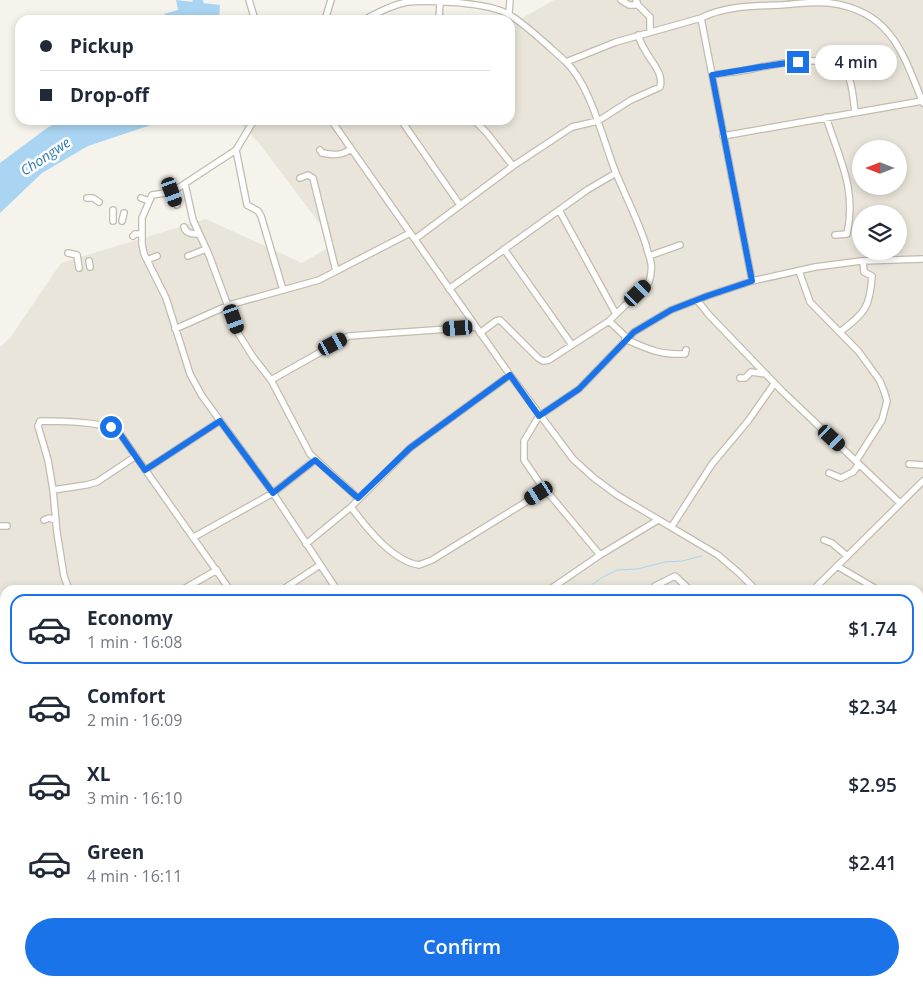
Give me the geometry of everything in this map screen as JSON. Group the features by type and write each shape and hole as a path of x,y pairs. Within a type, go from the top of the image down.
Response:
{"street":[{"path":"249,0 254,15"},
{"path":"326,15 331,0"},
{"path":"372,15 408,2 440,1 479,5 508,14 510,0"},
{"path":"621,0 629,5 637,3 650,17 650,32"},
{"path":"848,0 850,8"},
{"path":"439,15 440,1"},
{"path":"566,62 616,42 701,18 712,13 797,2 830,3 859,11 878,21 890,34 909,69 922,102 855,111 723,136"},
{"path":"701,18 752,281"},
{"path":"480,333 500,320 535,355 543,360 549,360 609,321 649,282 651,274 652,263 639,225 616,173 598,121 580,80 566,62 515,20"},
{"path":"415,239 512,166 572,127 598,121 631,100 660,87 660,74 638,35"},
{"path":"712,75 774,64 829,62 839,67 848,76 855,111"},
{"path":"826,117 842,161 848,185 850,206 846,234 835,236"},
{"path":"251,125 236,150 172,192 152,195 142,218 142,244 147,260 166,298 190,374 202,396 273,493 334,585"},
{"path":"334,125 539,416 573,459 617,495 718,555 751,585"},
{"path":"405,125 460,205"},
{"path":"479,125 512,166"},
{"path":"320,150 322,153 334,156 351,149"},
{"path":"236,150 248,205 258,211 261,216 283,290"},
{"path":"449,289 587,190 616,173"},
{"path":"300,178 308,175 313,178 336,271"},
{"path":"185,184 192,220 206,249 238,332 253,357 271,380 310,454 358,498"},
{"path":"172,192 177,205"},
{"path":"86,198 99,200 101,209"},
{"path":"141,198 149,201"},
{"path":"113,210 113,222"},
{"path":"559,210 616,314"},
{"path":"122,221 124,213"},
{"path":"184,227 185,231 191,234 199,234"},
{"path":"175,329 228,305 318,280 410,233"},
{"path":"132,236 142,234"},
{"path":"649,256 680,245"},
{"path":"188,256 206,249"},
{"path":"504,250 572,345"},
{"path":"68,253 77,255 79,268"},
{"path":"147,260 157,256"},
{"path":"542,492 539,482 524,460 524,442 539,416 579,389 626,338 634,332 671,310 752,281 815,267 863,261 923,259"},
{"path":"840,332 863,313 869,300 872,290 872,276 864,272 863,261"},
{"path":"799,271 808,300 859,352 880,381 887,401 882,420 854,472 841,478 829,473"},
{"path":"697,300 774,384 900,503"},
{"path":"609,321 626,338 650,350 667,355 684,354 686,350"},
{"path":"271,380 349,336 476,327"},
{"path":"740,378 745,378 751,372 766,374"},
{"path":"306,544 351,506 410,448 510,375"},
{"path":"672,526 712,464 748,421 774,384"},
{"path":"67,585 64,576 48,460 38,428 40,421 108,426 118,431 227,585"},
{"path":"145,470 220,421"},
{"path":"53,490 86,486 97,482 136,456"},
{"path":"194,537 273,493 315,460"},
{"path":"909,464 923,465"},
{"path":"818,585 923,481"},
{"path":"351,506 369,531 395,554 419,565 432,560 542,492"},
{"path":"542,492 550,495 600,555"},
{"path":"44,520 49,518 56,520"},
{"path":"556,585 600,555 658,520"},
{"path":"824,540 832,543 847,556"},
{"path":"290,585 320,565"},
{"path":"837,566 864,585"},
{"path":"191,585 217,570"},
{"path":"657,585 675,576 685,585"}],"shaded area":[{"path":"554,0 923,0 923,585 0,585 0,347 10,338 61,263 206,219 302,263 335,244 259,143 242,125 515,125 515,22"}],"water":[{"path":"176,0 220,5 219,15 164,14 178,10"},
{"path":"52,125 151,125 88,146 42,173 0,213 0,163"}],"waterway":[{"name":"Chongwe","path":"197,0 199,3 198,15"},
{"path":"592,585 617,570 637,569 702,556"}],"route":[{"path":"111,427 118,431 145,470 220,421 273,493 315,460 358,498 410,448 510,375 539,416 579,389 634,332 671,310 752,281 712,75 774,64 798,62"}]}
